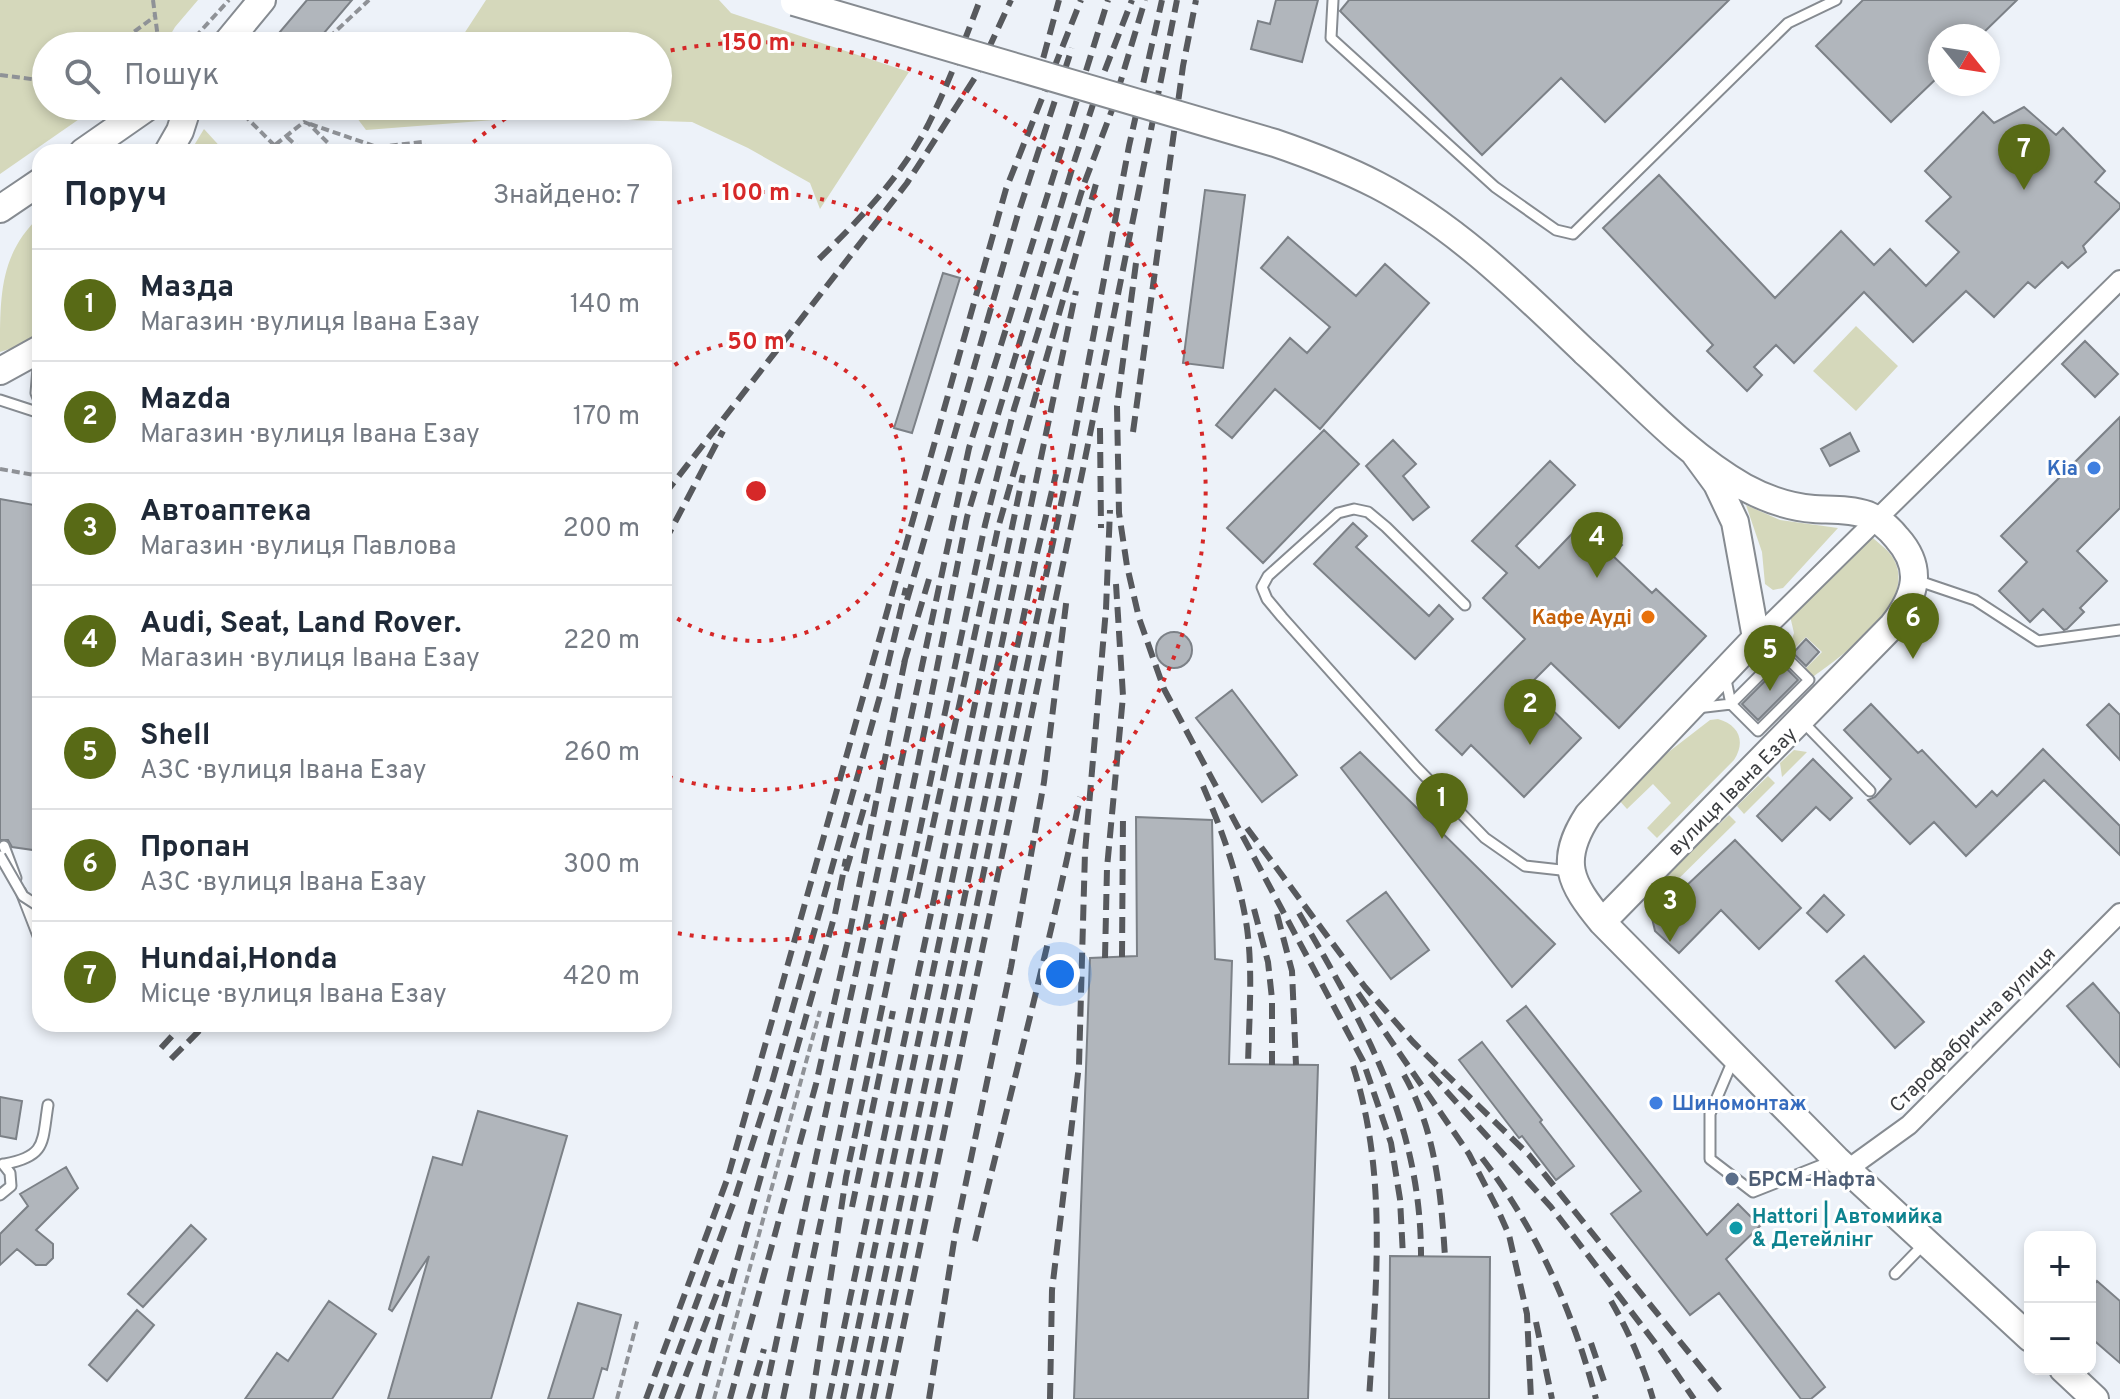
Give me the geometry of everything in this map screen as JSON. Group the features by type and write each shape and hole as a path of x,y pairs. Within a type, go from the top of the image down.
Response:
{"main road":[{"path":"236,32 262,0"},
{"path":"791,1 1275,143 1340,167 1379,186 1486,260 1695,454 1744,487 1787,506 1853,511 1876,518 1909,554 1915,580"},
{"path":"94,144 129,120"},
{"path":"173,144 184,120"},
{"path":"0,209 32,187"},
{"path":"0,371 32,353"},
{"path":"1695,454 1717,484 1735,522 1756,638 1588,815 1577,831 1571,851 1570,871 1576,889 1602,922 1842,1164 2024,1333"},
{"name":"вулиця Івана Езау","path":"1602,922 1759,764 1907,607 1915,580"},
{"path":"2069,1375 2095,1399"}],"street":[{"path":"1756,638 2120,280"},
{"name":"Старофабрична вулиця","path":"1842,1164 1909,1125 2120,913"}],"lane":[{"path":"1333,0 1331,38 1495,187 1556,230 1573,234 1788,23 1836,0"},
{"path":"0,400 32,411"},
{"path":"1465,605 1386,527 1368,512 1354,509 1338,513 1268,576 1262,587 1267,599 1302,640 1417,768 1485,838 1525,866 1570,871"},
{"path":"1915,580 1975,600 2038,641 2120,630"},
{"path":"1756,638 1782,653 1809,680 1836,684"},
{"path":"1690,708 1731,704 1782,653"},
{"path":"1724,671 1731,704 1758,731 1759,764"},
{"path":"1758,731 1809,680"},
{"path":"1801,720 1870,791"},
{"path":"4,846 32,920"},
{"path":"0,856 23,896 32,902"},
{"path":"1734,1057 1710,1114 1710,1159 1753,1192 1842,1164"},
{"path":"0,1195 11,1186 10,1173 3,1163 28,1160 41,1146 48,1105"},
{"path":"1895,1274 1925,1243"}],"path":[{"path":"153,0 157,32"},
{"path":"200,32 229,0"},
{"path":"335,32 369,0"},
{"path":"134,32 154,17"},
{"path":"0,75 32,79"},
{"path":"251,120 273,144"},
{"path":"278,144 304,122 365,144"},
{"path":"309,124 329,144"},
{"path":"287,137 294,144"},
{"path":"0,469 32,475"},
{"path":"714,1399 820,1011"},
{"path":"617,1399 638,1318"}],"green space":[{"path":"0,0 198,0 172,32 32,32 32,120 78,120 43,144 32,144 32,152 0,174"},
{"path":"486,0 719,0 731,13 909,72 820,209 810,183 748,148 692,122 628,120 672,120 672,32 465,32"},
{"path":"358,120 494,120 366,130"},
{"path":"204,129 218,144 195,144"},
{"path":"32,225 32,338 25,344 0,352 5,276 17,245"},
{"path":"1856,326 1898,366 1856,411 1813,371"},
{"path":"1746,505 1780,520 1838,528 1783,588 1773,590 1765,584 1762,552"},
{"path":"1872,537 1891,555 1898,572 1897,590 1876,624 1843,655 1813,677 1805,669 1822,652 1806,637 1790,653 1788,651 1794,633 1790,616"},
{"path":"1718,719 1731,725 1738,735 1738,753 1657,838 1647,828 1671,803 1653,784 1627,809 1618,799 1653,764 1710,720"},
{"path":"1794,750 1807,752 1782,777 1780,763"},
{"path":"1768,776 1775,783 1744,814 1737,806"},
{"path":"1729,815 1736,822 1650,907 1672,869"}],"building":[{"path":"307,0 352,0 325,32 280,32"},
{"path":"1276,0 1318,0 1302,62 1251,49 1258,21 1270,24"},
{"path":"1349,0 1729,0 1605,122 1561,78 1482,155 1340,11"},
{"path":"1863,0 2017,0 1992,24 1928,24 1928,87 1891,122 1816,46"},
{"path":"2024,107 2056,135 2063,128 2105,171 2095,182 2120,204 2120,208 2083,246 2086,252 2068,268 2062,262 2035,288 2028,282 1994,317 1966,291 1913,342 1864,292 1794,363 1776,345 1754,367 1762,375 1747,391 1707,351 1713,345 1603,228 1659,175 1775,298 1841,231 1874,265 1890,249 1926,286 1959,252 1926,221 1951,197 1925,171 1983,112 1994,123"},
{"path":"1205,190 1245,195 1223,368 1183,363"},
{"path":"1288,237 1356,296 1385,264 1429,303 1320,429 1275,389 1232,438 1216,425 1290,338 1307,353 1330,327 1261,268"},
{"path":"943,273 960,278 912,433 894,428"},
{"path":"2085,341 2118,374 2095,397 2062,364"},
{"name":"Kia","path":"2120,417 2120,508 2077,551 2107,581 2080,608 2084,612 2067,629 2064,630 2043,609 2030,622 1999,591 2027,562 2001,536"},
{"path":"1324,430 1359,464 1263,563 1227,528"},
{"path":"1850,433 1859,451 1830,466 1821,449"},
{"path":"1393,440 1416,464 1403,476 1429,507 1413,520 1366,466"},
{"path":"1550,461 1575,485 1516,546 1539,568 1591,514 1622,545 1612,555 1652,593 1656,589 1706,636 1619,728 1551,663 1528,686 1581,738 1524,797 1471,745 1462,755 1436,730 1525,639 1483,598 1507,573 1472,541"},
{"path":"0,499 32,505 32,850 12,847 8,840 0,840"},
{"path":"1353,523 1367,536 1356,547 1429,616 1439,605 1453,619 1415,659 1314,564"},
{"path":"1174,632 1187,637 1192,650 1187,663 1174,668 1161,663 1156,650 1161,637"},
{"path":"1806,639 1819,652 1806,666 1793,653"},
{"path":"1782,664 1798,680 1758,720 1742,704"},
{"path":"1232,690 1297,775 1262,802 1196,718"},
{"path":"1871,704 1918,753 1922,750 1976,807 1992,791 1997,796 2043,749 2120,826 2120,855 2044,780 1966,856 1934,822 1910,844 1868,800 1875,797 1891,779 1844,730"},
{"path":"2109,704 2120,715 2120,760 2087,725"},
{"path":"1360,752 1555,944 1512,987 1341,768"},
{"path":"1813,759 1852,798 1830,820 1816,807 1782,841 1757,816"},
{"path":"1136,817 1212,820 1215,959 1232,961 1229,1064 1318,1065 1308,1399 1074,1399 1090,958 1137,956"},
{"path":"1735,840 1801,908 1759,949 1721,910 1679,953 1655,931 1652,918"},
{"path":"1386,892 1429,950 1391,979 1347,921"},
{"path":"1824,895 1844,915 1827,932 1807,913"},
{"path":"1864,956 1924,1022 1895,1048 1836,981"},
{"path":"2093,983 2120,1014 2120,1067 2067,1006"},
{"path":"1526,1006 1707,1235 1738,1204 1760,1226 1726,1259 1825,1387 1811,1399 1801,1399 1719,1293 1690,1315 1611,1214 1641,1191 1507,1021"},
{"path":"1482,1042 1574,1166 1556,1180 1459,1060"},
{"path":"0,1097 22,1101 16,1139 0,1136"},
{"path":"478,1111 567,1136 491,1399 388,1399 429,1256 392,1311 389,1309 433,1157 462,1165"},
{"path":"66,1167 78,1188 36,1230 53,1244 53,1258 46,1265 36,1265 17,1249 0,1265 0,1234 28,1206 20,1194"},
{"path":"191,1225 206,1239 143,1307 128,1294"},
{"path":"1390,1256 1490,1257 1489,1399 1389,1399"},
{"path":"2096,1282 2120,1301 2120,1363 2096,1342"},
{"path":"329,1301 376,1334 332,1399 245,1399 277,1353 288,1361"},
{"path":"578,1303 621,1315 607,1370 602,1368 593,1399 548,1399"},
{"path":"137,1310 154,1325 107,1381 89,1365"}],"railway":[{"path":"819,259 879,196 917,144 956,63 980,0"},
{"path":"672,485 907,183 976,76 1011,0"},
{"path":"1037,81 1059,0"},
{"path":"646,1399 728,1177 1006,189 1081,0"},
{"path":"764,1399 969,448 1108,0"},
{"path":"783,1399 967,517 1075,159 1132,0"},
{"path":"812,1399 846,1177 985,525 1014,409 1145,0"},
{"path":"873,1399 1069,466 1129,146 1162,0"},
{"path":"888,1399 1083,469 1177,0"},
{"path":"1133,432 1183,66 1196,0"},
{"path":"907,600 1018,214 1072,48"},
{"path":"917,898 998,528 1096,184"},
{"path":"1136,263 1117,406 1119,513 1139,618 1164,689 1363,1061 1391,1143 1400,1199 1403,1256"},
{"path":"843,1399 1076,291"},
{"path":"1100,428 1101,528"},
{"path":"672,528 723,431"},
{"path":"859,1399 1056,474"},
{"path":"829,1399 1023,475"},
{"path":"1050,1399 1052,1290 1079,1065 1085,852 1106,609 1110,510"},
{"path":"904,663 929,579"},
{"path":"1105,958 1107,868 1123,696 1116,584"},
{"path":"661,1399 734,1201 771,1086 883,685 906,588"},
{"path":"929,1399 955,1235 1011,967 1044,782 1067,596"},
{"path":"730,1399 816,1084 906,655"},
{"path":"1203,786 1230,856 1247,928 1250,979 1248,1065"},
{"path":"846,871 868,794"},
{"path":"975,1241 1043,964 1080,797"},
{"path":"1122,957 1123,816"},
{"path":"1247,828 1365,987 1413,1042 1529,1155 1720,1391"},
{"path":"698,1399 835,914 846,859"},
{"path":"1254,909 1268,962 1272,999 1272,1065"},
{"path":"1299,913 1366,1035 1400,1118 1418,1207 1421,1256"},
{"path":"1277,914 1292,971 1296,1065"},
{"path":"1358,993 1469,1154 1509,1235 1527,1314 1531,1399"},
{"path":"852,1207 893,1011"},
{"path":"161,1048 176,1032"},
{"path":"171,1059 198,1032"},
{"path":"1353,1066 1371,1148 1377,1231 1369,1399"},
{"path":"1430,1073 1551,1207 1694,1399"},
{"path":"1404,1075 1423,1118 1435,1163 1445,1257"},
{"path":"1482,1158 1520,1214 1551,1272 1576,1334 1596,1399"},
{"path":"677,1399 722,1280"},
{"path":"1611,1301 1635,1349 1653,1399"},
{"path":"1536,1322 1552,1399"},
{"path":"1591,1343 1605,1384"},
{"path":"749,1399 764,1349"}],"place":[{"name":"Hundai,Honda","path":"2024,190"},
{"name":"Kia","path":"2094,468"},
{"name":"Audi, Seat, Land Rover.","path":"1597,578"},
{"name":"Кафе Ауді","path":"1648,617"},
{"name":"Пропан","path":"1913,659"},
{"name":"Shell","path":"1770,691"},
{"name":"Mazda","path":"1530,745"},
{"name":"Мазда","path":"1442,839"},
{"name":"Автоаптека","path":"1670,942"},
{"name":"Шиномонтаж","path":"1656,1103"},
{"name":"БРСМ-Нафта","path":"1732,1179"},
{"name":"Hattori | Автомийка & Детейлінг","path":"1736,1228"}]}
